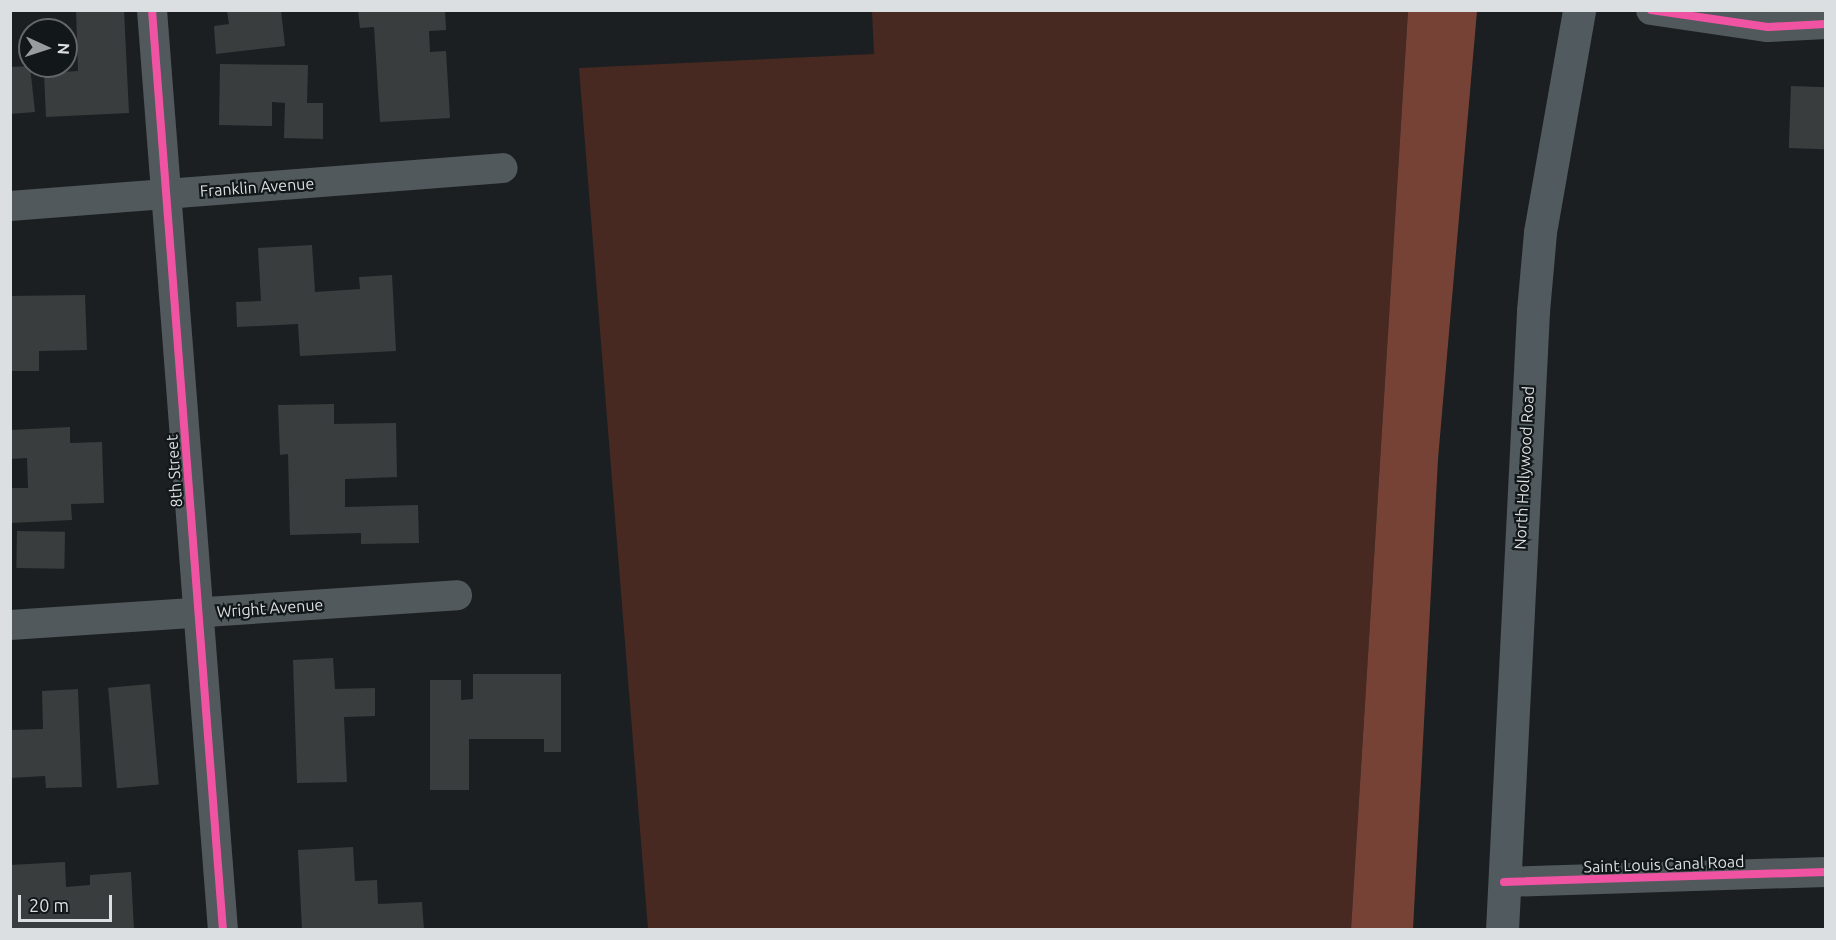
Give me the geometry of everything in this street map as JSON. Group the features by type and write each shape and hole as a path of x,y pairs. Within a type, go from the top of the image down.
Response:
{"main road":[{"name":"North Hollywood Road","path":"1502,930 1533,311 1540,232 1579,10"}],"street":[{"name":"8th Street","path":"152,10 223,930"},
{"path":"1651,10 1768,27 1826,24"},
{"name":"Franklin Avenue","path":"10,206 503,168"},
{"name":"Wright Avenue","path":"10,625 457,595"},
{"name":"Saint Louis Canal Road","path":"1504,882 1826,872"}],"shaded area":[{"path":"872,11 1408,11 1351,929 648,929 579,68 874,54"},
{"path":"1408,11 1477,11 1438,459 1413,929 1351,929"}],"building":[{"path":"76,10 124,10 129,113 46,117 44,78 78,78"},
{"path":"227,10 281,10 285,46 216,54 214,26 229,24"},
{"path":"358,10 445,10 446,30 429,31 430,52 446,51 450,118 380,122 374,27 360,28"},
{"path":"220,64 308,65 307,103 323,103 323,139 284,138 285,103 272,102 272,126 219,125"},
{"path":"10,67 18,67 18,78 31,78 35,112 10,114"},
{"path":"1791,86 1826,87 1824,149 1789,148"},
{"path":"312,245 315,292 360,289 359,277 392,275 396,351 300,356 298,324 237,327 236,302 261,301 258,248"},
{"path":"85,295 87,350 39,351 39,371 10,371 10,296"},
{"path":"334,404 334,424 396,423 397,477 345,479 345,507 418,505 419,543 361,544 361,533 290,535 288,454 280,455 278,405"},
{"path":"70,427 70,443 102,442 104,503 71,504 72,520 10,523 10,488 28,488 27,458 10,459 10,430"},
{"path":"17,531 65,532 64,569 16,568"},
{"path":"333,658 335,689 375,688 375,716 344,717 347,782 297,783 293,660"},
{"path":"473,674 561,674 561,752 544,752 544,739 469,739 469,790 430,790 430,680 461,680 461,700 473,699"},
{"path":"150,684 159,785 117,788 108,688"},
{"path":"78,689 82,787 46,788 45,776 10,778 10,730 43,729 42,691"},
{"path":"353,847 355,881 377,880 378,904 422,902 424,930 302,930 298,850"},
{"path":"65,862 66,887 90,885 90,875 131,872 134,930 10,930 10,865"}],"cycle path":[{"path":"152,10 223,930"},
{"path":"1651,10 1768,27 1826,24"},
{"path":"1504,882 1826,872"}]}
